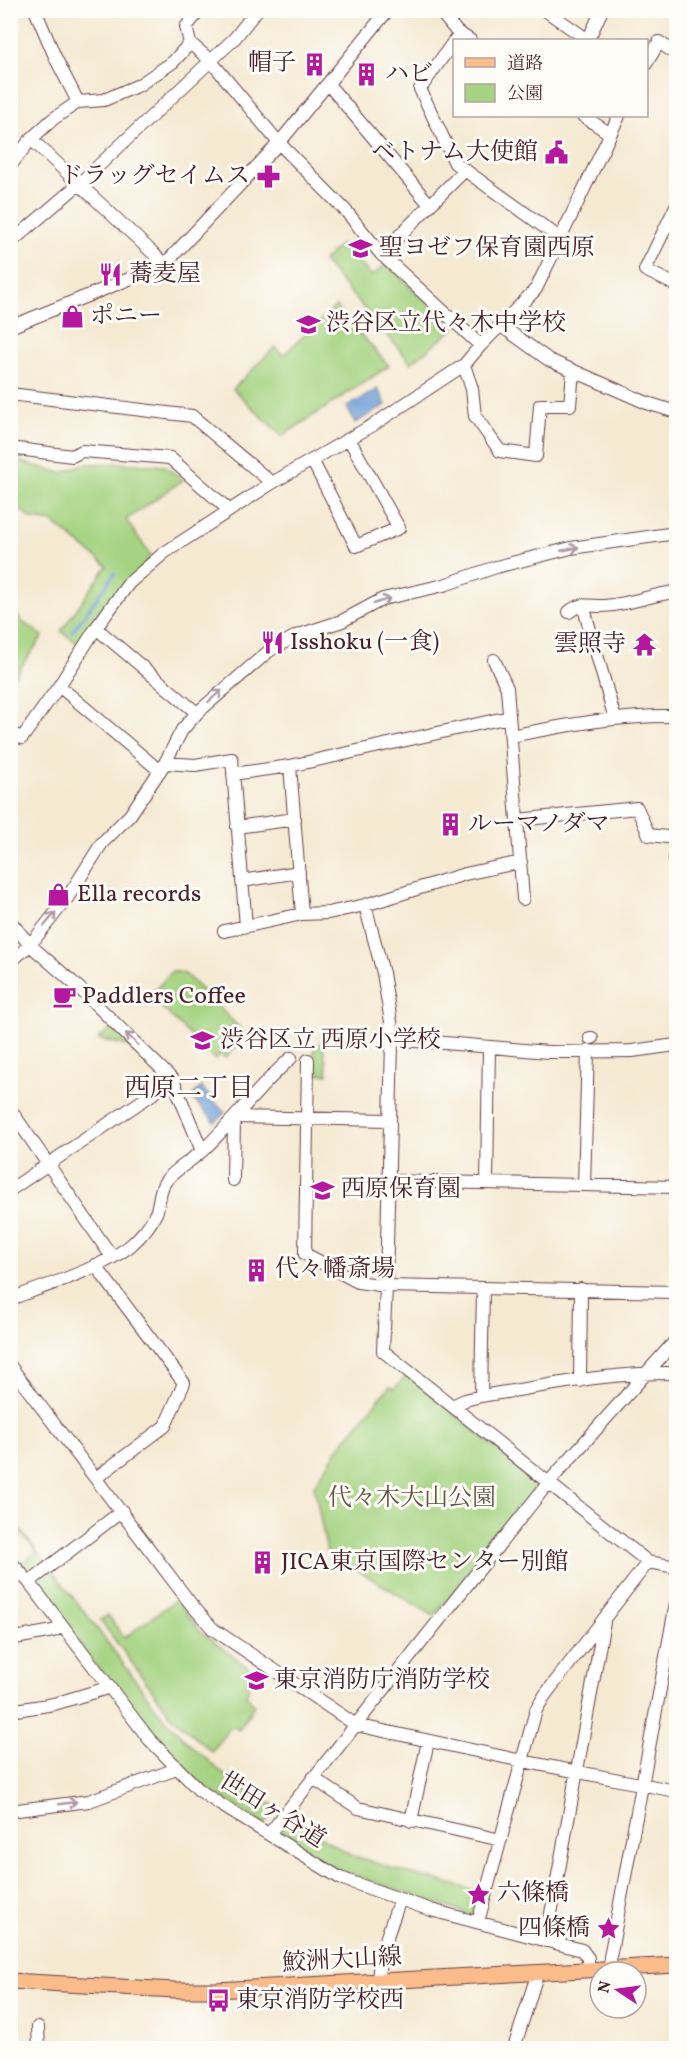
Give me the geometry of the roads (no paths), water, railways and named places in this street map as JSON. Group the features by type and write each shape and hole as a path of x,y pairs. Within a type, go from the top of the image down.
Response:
{"main road":[{"name":"鮫洲大山線","path":"648,1967 676,1965"},
{"name":"鮫洲大山線","path":"10,1981 205,1990 588,1970"}],"street":[{"path":"35,10 78,102"},
{"path":"200,10 186,27 190,43 210,60 279,142 346,211 381,254 480,345"},
{"path":"10,243 79,184 234,39 256,10"},
{"path":"10,327 164,265 279,142 388,10"},
{"path":"439,10 460,39"},
{"path":"545,10 587,39"},
{"path":"588,39 602,10"},
{"path":"648,61 659,42 676,54"},
{"path":"10,166 32,139 53,119 78,102 104,99 139,85 173,62 190,43"},
{"path":"453,48 420,89 455,163 561,239"},
{"path":"328,84 430,205"},
{"path":"585,117 609,133"},
{"path":"10,733 22,738 129,583 164,553 272,483 349,439 464,365 480,345 536,288 618,117"},
{"path":"32,139 164,265"},
{"path":"381,254 465,170"},
{"path":"676,206 645,270 676,285"},
{"path":"500,325 549,360 573,372 646,403 676,412"},
{"path":"464,365 472,389 475,416 500,451 536,456 540,405 570,405 573,372"},
{"path":"10,394 192,416 272,483"},
{"path":"312,460 356,546 399,528 349,439"},
{"path":"10,448 72,456 82,451 170,458 229,510"},
{"path":"10,962 30,945 68,897 102,843 130,815 162,767 182,730 197,713 269,651 296,636 342,621 383,599 444,585 496,567 572,548 676,533"},
{"path":"569,612 574,607 624,605 676,592"},
{"path":"583,606 615,719"},
{"path":"96,628 197,713"},
{"path":"494,660 507,688 523,899"},
{"path":"59,686 162,767 195,765 231,759 246,926"},
{"path":"511,736 583,722 676,716"},
{"path":"233,774 290,766 509,717"},
{"path":"290,766 302,914"},
{"path":"517,820 637,808 649,835 676,838"},
{"path":"237,827 295,819"},
{"path":"675,862 676,844"},
{"path":"224,931 302,914 328,913 364,905 465,874 521,862"},
{"path":"242,881 299,872"},
{"path":"364,905 383,973 392,1028"},
{"path":"10,921 30,945 77,986 173,1080 202,1151"},
{"path":"676,1045 632,1051 590,1042 548,1052 398,1040 392,1042 383,1351 648,1562 676,1567"},
{"path":"584,1185 590,1042"},
{"path":"487,1182 489,1047"},
{"path":"10,1299 95,1265 130,1245 156,1214 165,1182 202,1151 235,1118 269,1077 291,1058"},
{"path":"308,1060 305,1254 358,1282 386,1286 676,1292"},
{"path":"10,1190 173,1080"},
{"path":"11,1111 112,1257"},
{"path":"235,1118 308,1117 390,1120"},
{"path":"233,1180 235,1118"},
{"path":"388,1181 676,1187"},
{"path":"95,1265 184,1383 165,1426 96,1478"},
{"path":"481,1396 483,1288"},
{"path":"580,1381 581,1289"},
{"path":"270,1834 549,1482 676,1340"},
{"path":"10,1366 191,1604 213,1629 356,1725 676,1791"},
{"path":"452,1406 481,1396 580,1381 648,1373 676,1373"},
{"path":"29,1582 122,1512"},
{"name":"世田ヶ谷道","path":"10,1562 29,1582 142,1731 175,1767 206,1795 340,1878 400,1899 584,1951 588,1960"},
{"path":"478,1922 536,1710 545,1695 648,1562"},
{"path":"610,1960 676,1603"},
{"path":"546,1941 605,1618"},
{"path":"10,1639 53,1631 62,1627"},
{"path":"10,1711 54,1704 108,1686"},
{"path":"411,1821 428,1741"},
{"path":"10,1811 89,1801 168,1772 175,1767"},
{"path":"313,1778 358,1808 501,1840"},
{"path":"378,1982 378,1966 400,1899"},
{"path":"514,2049 538,1972"},
{"path":"38,2027 39,2049"}],"water":[{"path":"378,389 386,405 355,423 347,407"},
{"path":"201,1087 225,1113 215,1122 191,1097"}],"waterway":[{"path":"72,632 115,573"}],"place":[{"name":"帽子","path":"314,64"},
{"name":"ハビ","path":"367,75"},
{"name":"ベトナム大使館","path":"556,153"},
{"name":"ドラッグセイムス","path":"268,177"},
{"name":"聖ヨゼフ保育園西原","path":"361,249"},
{"name":"蕎麦屋","path":"111,275"},
{"name":"ポニー","path":"72,317"},
{"name":"渋谷区立代々木中学校","path":"308,324"},
{"name":"Isshoku (一食)","path":"272,643"},
{"name":"雲照寺","path":"644,645"},
{"name":"ルーマノダマ","path":"450,825"},
{"name":"Ella records","path":"59,895"},
{"name":"Paddlers Coffee","path":"64,997"},
{"name":"渋谷区立 西原小学校","path":"202,1041"},
{"name":"西原保育園","path":"323,1190"},
{"name":"代々幡斎場","path":"257,1270"},
{"name":"JICA東京国際センター別館","path":"263,1563"},
{"name":"東京消防庁消防学校","path":"256,1681"},
{"name":"六條橋","path":"479,1894"},
{"name":"四條橋","path":"608,1929"},
{"name":"東京消防学校西","path":"218,2001"}],"district":[{"name":"西原二丁目","path":"189,1089"}],"park label":[{"name":"代々木大山公園","path":"412,1499"}]}
